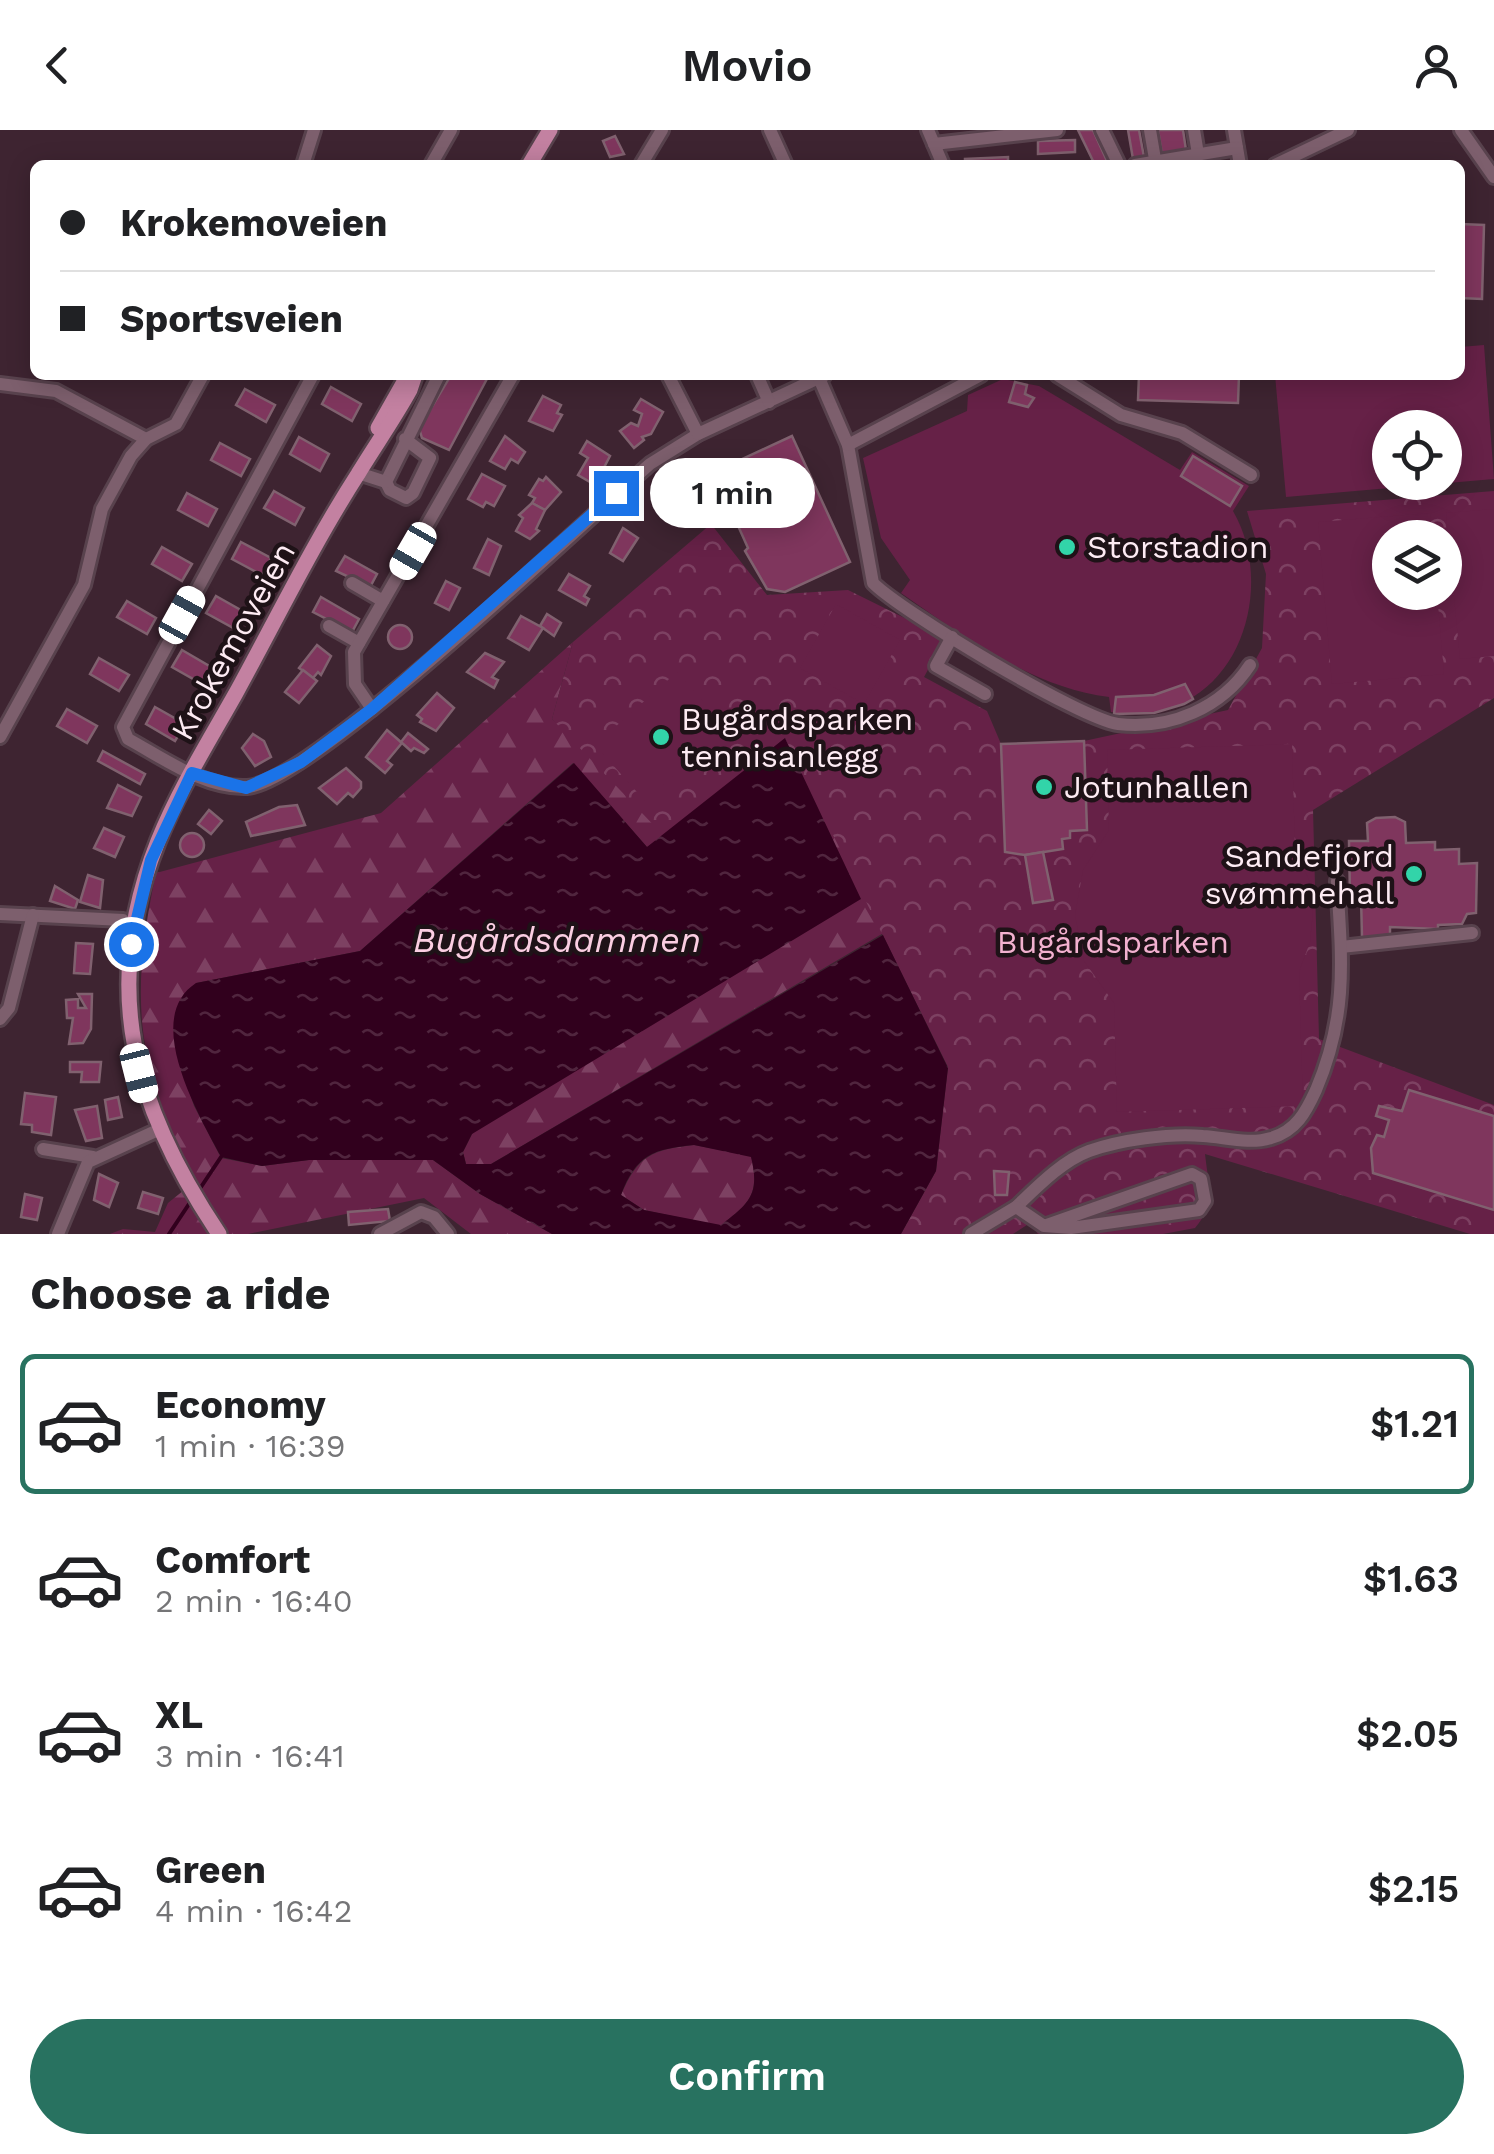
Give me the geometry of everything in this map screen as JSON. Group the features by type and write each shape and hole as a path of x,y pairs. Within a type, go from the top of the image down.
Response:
{"main road":[{"path":"532,160 550,130"},
{"name":"Krokemoveien","path":"219,1234 158,1130 135,1050 131,944 151,860 192,773 358,473 383,438 409,380"}],"street":[{"path":"305,160 314,130"},
{"path":"434,160 451,130"},
{"path":"644,160 662,130"},
{"path":"770,130 784,160"},
{"path":"928,130 942,139 1057,130"},
{"path":"1102,130 1117,160"},
{"path":"1150,130 1155,160"},
{"path":"1194,130 1198,154"},
{"path":"1234,130 1239,160"},
{"path":"1283,160 1323,136 1348,130"},
{"path":"1461,130 1494,177"},
{"path":"1170,160 1236,148"},
{"path":"0,736 84,584 102,509 130,456 146,439 176,424 200,380"},
{"path":"310,380 123,727 128,739 192,773 229,786 258,785 330,744 650,464 698,434 814,380"},
{"path":"386,482 436,380"},
{"path":"372,709 352,674 359,644 510,380"},
{"path":"671,380 698,434"},
{"path":"759,380 769,402"},
{"path":"824,380 848,445 873,583 887,597 1002,666 1106,720 1132,724 1204,710 1235,688 1250,665"},
{"path":"848,445 972,380"},
{"path":"1064,380 1122,416 1182,433 1250,475"},
{"path":"0,384 36,385 56,391 146,439"},
{"path":"358,473 386,482 390,490 409,496 429,462 427,452 405,439"},
{"path":"352,584 383,601"},
{"path":"329,626 359,644"},
{"path":"952,637 936,666 985,694"},
{"path":"970,1234 1016,1206 1042,1182 1088,1152 1198,1135 1270,1139 1294,1127 1305,1114 1340,1024 1337,880"},
{"path":"0,914 123,920"},
{"path":"0,1019 9,1008 32,916"},
{"path":"1341,948 1472,933"},
{"path":"43,1149 94,1157 158,1130"},
{"path":"58,1234 78,1181 94,1157"},
{"path":"1016,1206 1038,1223 1071,1228 1199,1210 1206,1202 1201,1179 1192,1174 1038,1223"},
{"path":"380,1234 422,1212 434,1217 448,1234"}],"green space":[{"path":"1484,345 1494,479 1462,482 1462,410 1372,410 1372,490 1286,497 1275,380 1465,380 1465,347"},
{"name":"Storstadion","path":"1001,380 1039,386 1180,470 1192,452 1249,486 1233,511 1250,559 1248,612 1229,660 1213,681 1193,697 1154,711 1111,712 1109,697 1053,683 1000,658 901,593 910,580 881,538 863,458 967,411 968,395"},
{"name":"Bugårdsparken","path":"1494,491 1494,698 1313,810 1319,1039 1494,1105 1494,1234 1470,1234 1205,1154 1208,1202 1195,1228 1163,1234 1038,1234 1030,1223 1013,1234 901,1234 936,1171 948,1067 785,738 664,836 552,719 573,642 711,524 767,595 848,590 945,638 924,677 987,711 1001,744 1084,741 1228,710 1262,648 1266,574 1247,511 1383,500 1462,500 1462,494"},
{"path":"1494,509 1494,656 1460,659 1455,610 1462,610 1462,520 1447,520 1446,513"},
{"path":"1430,513 1431,520 1372,520 1372,610 1438,610 1444,674 1332,684 1318,522"},
{"name":"Bugårdsparken tennisanlegg","path":"836,604 900,640 864,704 800,668"},
{"path":"573,642 552,719 645,801 664,836 647,847 573,763 360,951 196,983 178,1058 194,1106 221,1158 262,1166 309,1160 433,1160 480,1194 552,1234 471,1234 424,1198 248,1234 110,1234 123,1229 155,1232 168,1203 194,1182 160,1103 143,1032 142,958 156,873 381,813"},
{"name":"Bugårdsparken tennisanlegg","path":"677,672 727,728 645,801 595,745"},
{"path":"785,738 892,928 491,1164 466,1164 463,1152 472,1134"},
{"path":"1292,744 1295,851 1309,880 1313,911 1310,942 1299,972 1303,1106 1117,1112 1114,1003 1084,961 1075,915 1083,870 1109,830 1107,750"},
{"path":"694,1145 751,1156 754,1180 750,1197 720,1226 644,1210 621,1195 634,1171 648,1157"}],"water":[{"name":"Bugårdsdammen","path":"785,738 861,899 472,1134 463,1152 466,1164 491,1164 883,935 948,1068 936,1171 901,1234 552,1234 480,1194 433,1160 309,1160 262,1166 221,1157 189,1092 174,1042 174,1019 181,999 196,983 360,951 574,763 647,847","holes":["694,1145 751,1157 754,1180 750,1197 721,1225 644,1210 621,1195 640,1163 667,1149"]}],"building":[{"path":"1078,130 1093,130 1107,160 1093,160"},
{"path":"1128,130 1139,130 1144,157 1133,159"},
{"path":"1158,130 1183,130 1186,150 1162,154"},
{"path":"615,136 624,154 610,157 603,141"},
{"path":"1075,140 1075,152 1038,154 1038,141"},
{"path":"1008,157 1008,160 965,159"},
{"path":"1465,224 1484,225 1482,299 1465,298"},
{"path":"448,380 486,380 449,450 422,438 419,428"},
{"path":"1139,380 1239,380 1238,403 1138,400"},
{"path":"1015,382 1027,385 1025,394 1034,398 1028,407 1009,402"},
{"path":"331,387 361,404 352,421 322,404"},
{"path":"245,389 275,405 266,422 236,405"},
{"path":"543,396 561,405 557,413 562,415 553,431 529,421"},
{"path":"641,399 663,412 651,434 642,437 644,440 634,448 620,431 631,423 638,426 642,414 634,410"},
{"path":"505,436 525,452 518,463 511,459 505,469 490,461"},
{"path":"792,436 850,562 785,592 767,589 745,551 748,548 739,528 750,514 727,466"},
{"path":"299,437 329,454 320,471 290,454"},
{"path":"587,441 610,456 598,479 593,476 590,482 578,475 588,458 580,453"},
{"path":"220,443 250,459 241,476 211,460"},
{"path":"1193,456 1242,486 1230,506 1181,476"},
{"path":"482,474 505,486 494,506 486,502 483,507 468,499"},
{"path":"546,477 561,492 545,510 532,503 535,498 529,495 539,479 543,481"},
{"path":"688,481 702,499 697,503 691,499 677,509 682,515 672,522 658,503"},
{"path":"274,491 304,508 295,525 264,508"},
{"path":"187,493 217,509 208,526 178,510"},
{"path":"532,503 545,510 536,529 539,531 530,539 516,531 523,518 519,515"},
{"path":"623,528 638,538 623,561 610,553"},
{"path":"488,539 501,546 489,575 474,568"},
{"path":"241,542 271,558 262,575 232,559"},
{"path":"162,547 192,564 182,581 152,564"},
{"path":"345,556 377,574 370,587 336,571"},
{"path":"569,574 590,586 584,596 589,599 586,605 559,590"},
{"path":"446,581 460,588 449,610 435,603"},
{"path":"216,596 246,613 237,630 206,613"},
{"path":"321,597 359,619 352,632 313,612"},
{"path":"127,601 156,618 147,634 117,617"},
{"path":"547,614 561,623 554,636 540,626"},
{"path":"521,616 543,628 529,650 508,638"},
{"path":"400,625 412,637 400,649 388,637"},
{"path":"317,645 331,656 321,675 318,672 313,678 299,668"},
{"path":"182,650 211,667 202,684 172,667"},
{"path":"485,653 504,662 492,677 498,680 494,688 467,672"},
{"path":"99,658 129,675 119,691 90,674"},
{"path":"303,670 317,681 299,703 285,692"},
{"path":"1185,684 1193,699 1184,704 1154,713 1114,714 1116,697 1154,695"},
{"path":"437,693 454,708 436,731 420,722 422,719 417,715"},
{"path":"155,707 185,724 175,741 146,724"},
{"path":"67,709 97,726 87,743 57,726"},
{"path":"387,730 402,743 387,761 392,765 385,773 366,757"},
{"path":"408,733 428,749 424,753 414,748 411,751 401,742"},
{"path":"253,734 264,741 271,757 255,766 242,748"},
{"name":"Jotunhallen","path":"1084,741 1087,830 1070,831 1070,838 1062,839 1063,849 1025,855 1005,852 1001,744"},
{"path":"103,751 145,774 140,784 98,761"},
{"path":"346,768 361,782 361,788 353,797 348,793 337,804 319,788"},
{"path":"118,785 141,797 132,816 107,808"},
{"path":"297,805 305,825 251,836 246,822 279,807"},
{"path":"209,810 222,821 211,834 198,824"},
{"name":"Sandefjord svømmehall","path":"1395,817 1405,822 1406,843 1435,842 1435,850 1459,849 1459,864 1477,863 1476,913 1467,914 1462,924 1438,925 1438,929 1390,927 1390,937 1362,938 1361,896 1350,898 1349,841 1368,841 1367,823 1376,818"},
{"path":"104,828 124,837 115,857 94,848"},
{"path":"192,833 204,845 192,857 180,845"},
{"path":"1043,852 1053,900 1033,903 1025,855"},
{"path":"88,875 103,880 100,908 80,902"},
{"path":"55,886 78,900 75,909 50,901"},
{"path":"76,943 93,944 90,974 74,973"},
{"path":"78,994 92,994 91,1029 83,1043 69,1044 73,1018 67,1018 66,1000 78,999 78,1008 86,1008"},
{"path":"70,1062 101,1062 99,1082 81,1082 82,1072 70,1072"},
{"path":"1409,1090 1494,1116 1494,1210 1373,1173 1371,1148 1377,1135 1384,1137 1389,1120 1376,1116 1379,1106 1402,1111"},
{"path":"25,1093 56,1097 51,1135 32,1132 32,1125 21,1124"},
{"path":"118,1097 122,1117 108,1120 105,1100"},
{"path":"97,1106 102,1138 86,1141 75,1110"},
{"path":"994,1171 1009,1172 1007,1195 995,1195"},
{"path":"99,1174 118,1183 109,1207 94,1200"},
{"path":"143,1192 163,1198 158,1214 138,1208"},
{"path":"25,1194 42,1198 37,1220 21,1217"},
{"path":"388,1209 390,1221 349,1225 348,1212"}],"waterway":[{"path":"197,1193 221,1157"},
{"path":"169,1234 191,1201"}],"place":[{"name":"Storstadion","path":"1067,547"},
{"name":"Bugårdsparken tennisanlegg","path":"661,737"},
{"name":"Jotunhallen","path":"1044,787"},
{"name":"Sandefjord svømmehall","path":"1414,874"}],"route":[{"path":"131,944 151,860 192,773 246,788 330,744 616,493"}]}
